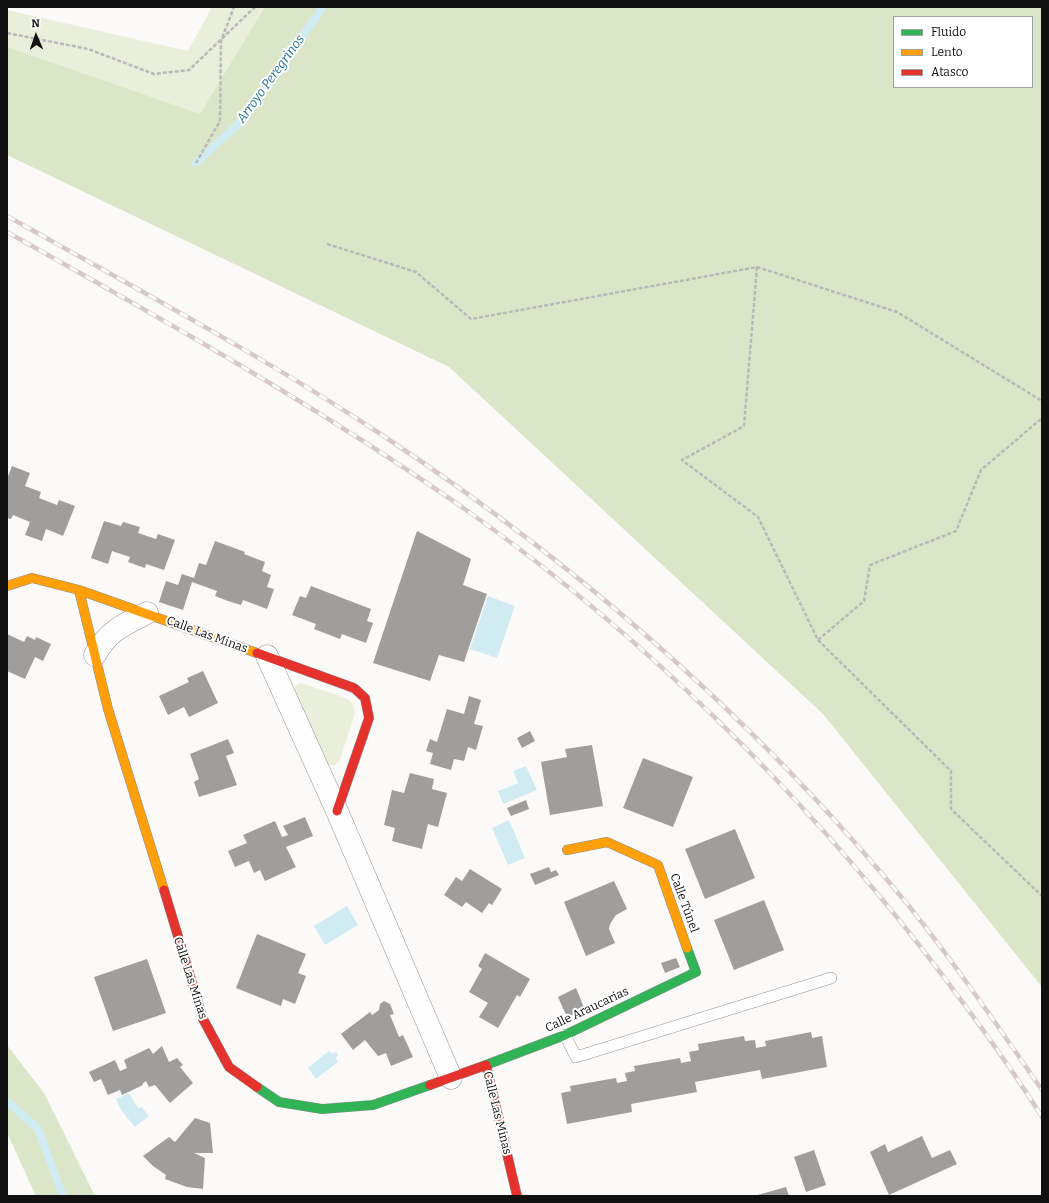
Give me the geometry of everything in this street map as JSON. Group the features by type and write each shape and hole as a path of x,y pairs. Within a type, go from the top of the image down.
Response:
{"street":[{"name":"Calle Las Minas","path":"7,586 32,578 79,590 354,688 365,698 369,718 337,811"},
{"name":"Calle Las Minas","path":"79,590 108,709 202,1020 229,1067 279,1102 322,1109 373,1105 486,1065 517,1196"},
{"path":"95,655 102,643 118,627 147,614"},
{"path":"267,656 337,811 451,1078"},
{"name":"Calle Túnel","path":"567,850 607,842 658,865 696,972"},
{"name":"Calle Araucarias","path":"486,1065 565,1035 696,972"}],"lane":[{"path":"565,1035 576,1057 831,978"}],"path":[{"path":"196,163 220,121 221,41 234,7"},
{"path":"7,33 88,49 154,74 189,70 255,7"},
{"path":"327,244 416,272 471,319 757,268 897,312 1042,401"},
{"path":"757,268 744,426 682,460 758,517 818,640 951,771 951,809 1042,896"},
{"path":"818,640 864,601 870,565 956,531 981,470 1042,418"}],"green space":[{"path":"212,7 350,7 200,155 7,60 7,10 188,51"},
{"path":"265,7 1042,7 1042,987 823,714 449,367 7,155 7,47 200,114"},
{"path":"301,683 346,698 354,706 355,714 339,762 334,766 327,764 294,692 295,686"},
{"path":"7,1045 44,1093 95,1196 36,1196 7,1133"}],"water":[{"path":"488,596 515,606 497,658 470,649"},
{"path":"526,766 537,790 503,804 498,791 518,783 513,771"},
{"path":"509,820 525,858 508,865 492,828"},
{"path":"347,906 358,925 325,945 314,926"},
{"path":"329,1051 333,1054 335,1052 338,1054 336,1058 338,1062 316,1079 308,1068"},
{"path":"129,1093 138,1108 142,1107 149,1116 135,1127 121,1110 116,1099"}],"building":[{"path":"12,466 30,473 25,486 41,492 39,498 57,505 59,500 75,506 63,536 46,529 42,541 25,535 30,522 13,515 11,519 7,518 7,479"},
{"path":"104,521 121,526 123,522 140,527 138,533 156,539 158,534 175,540 164,570 146,564 145,568 128,562 130,557 112,551 108,564 91,558"},
{"path":"417,531 471,559 463,585 487,594 464,662 439,655 430,681 373,663"},
{"path":"215,541 245,552 244,554 265,562 262,571 271,575 267,587 274,589 267,609 243,600 241,605 228,601 215,596 217,591 192,582 183,610 159,602 166,581 178,585 182,574 194,578 199,563 206,565"},
{"path":"311,586 371,609 367,621 373,623 366,643 342,634 340,639 314,629 316,624 292,615 300,596 306,598"},
{"path":"7,634 24,642 27,636 35,640 36,637 51,644 43,661 35,657 25,679 7,671"},
{"path":"203,671 218,703 189,717 184,707 168,715 159,696 189,682 187,678"},
{"path":"469,696 481,700 474,724 483,726 476,750 468,747 464,761 454,759 451,770 430,764 433,753 426,751 430,739 437,742 447,709 464,714"},
{"path":"530,731 535,741 522,748 517,738"},
{"path":"228,739 234,753 226,756 237,785 199,797 194,782 199,779 190,754"},
{"path":"592,745 603,806 550,815 541,762 567,757 565,749"},
{"path":"643,758 693,777 673,827 623,808"},
{"path":"410,773 434,779 432,789 447,793 438,827 428,824 422,849 392,841 395,828 384,825 392,790 404,793"},
{"path":"526,800 529,809 511,816 507,808"},
{"path":"305,817 313,836 286,847 296,867 265,881 260,870 254,873 249,861 235,867 228,851 247,843 243,835 275,821 282,837 288,835 283,826"},
{"path":"735,829 755,878 705,899 685,849"},
{"path":"549,867 551,872 556,870 559,875 535,885 530,874"},
{"path":"470,869 502,889 492,905 489,903 482,913 466,902 462,907 444,895 456,877 462,881"},
{"path":"614,881 627,909 616,915 610,924 609,929 615,943 586,956 564,902"},
{"path":"764,900 784,950 734,970 714,920"},
{"path":"257,934 306,954 298,973 306,976 295,1004 283,999 281,1006 236,988"},
{"path":"485,953 530,979 520,997 517,995 498,1028 479,1017 488,1003 469,992 482,969 478,966"},
{"path":"676,958 680,967 665,973 661,963"},
{"path":"147,959 166,1013 113,1031 94,977"},
{"path":"576,988 585,1010 567,1017 558,997"},
{"path":"384,1001 390,1004 394,1014 390,1015 399,1037 403,1035 413,1057 391,1066 386,1053 378,1056 365,1040 353,1050 341,1034 370,1012 372,1015 379,1010 380,1004"},
{"path":"811,1032 812,1038 822,1036 827,1067 762,1079 760,1070 695,1082 697,1092 631,1104 632,1112 567,1124 561,1093 571,1091 570,1086 616,1078 617,1083 627,1081 625,1073 635,1071 634,1066 680,1058 681,1063 691,1061 689,1052 699,1050 698,1044 744,1036 745,1041 755,1040 756,1048 766,1046 765,1041"},
{"path":"162,1046 169,1062 177,1058 183,1065 180,1067 193,1083 170,1103 155,1085 149,1087 146,1081 142,1084 143,1085 122,1095 120,1090 108,1095 101,1079 94,1082 89,1072 115,1060 120,1071 127,1068 124,1060 149,1048 153,1054"},
{"path":"195,1118 210,1123 213,1153 194,1153 205,1158 203,1189 187,1187 165,1179 166,1175 153,1166 143,1156 169,1137 175,1142"},
{"path":"922,1136 932,1158 950,1150 957,1164 889,1195 870,1152 885,1144 888,1152"},
{"path":"814,1150 826,1185 806,1192 794,1157"},
{"path":"786,1187 789,1196 754,1196"}],"waterway":[{"name":"Arroyo Peregrinos","path":"196,163 243,120 323,7"},
{"name":"Arroyo Peregrinos","path":"7,1101 38,1129 63,1196"}],"railway":[{"path":"7,216 243,349 382,435 455,485 596,593 663,651 728,711 791,773 851,839 909,906 944,951 1042,1090"},
{"path":"7,232 125,298 241,366 356,437 469,512 596,610 657,663 716,719 773,776 828,836 880,897 945,978 1002,1056 1042,1117"}],"traffic: fast":[{"path":"486,1065 565,1035 696,972 687,948"},
{"path":"257,1087 279,1102 322,1109 373,1105 430,1085"}],"traffic: slow":[{"path":"7,586 32,578 79,590 257,653"},
{"path":"79,590 108,709 164,890"},
{"path":"567,850 607,842 658,865 687,948"}],"traffic: jam":[{"path":"257,653 354,688 365,698 369,718 337,811"},
{"path":"164,890 203,1019 229,1067 257,1087"},
{"path":"430,1085 486,1065 517,1196"}]}
